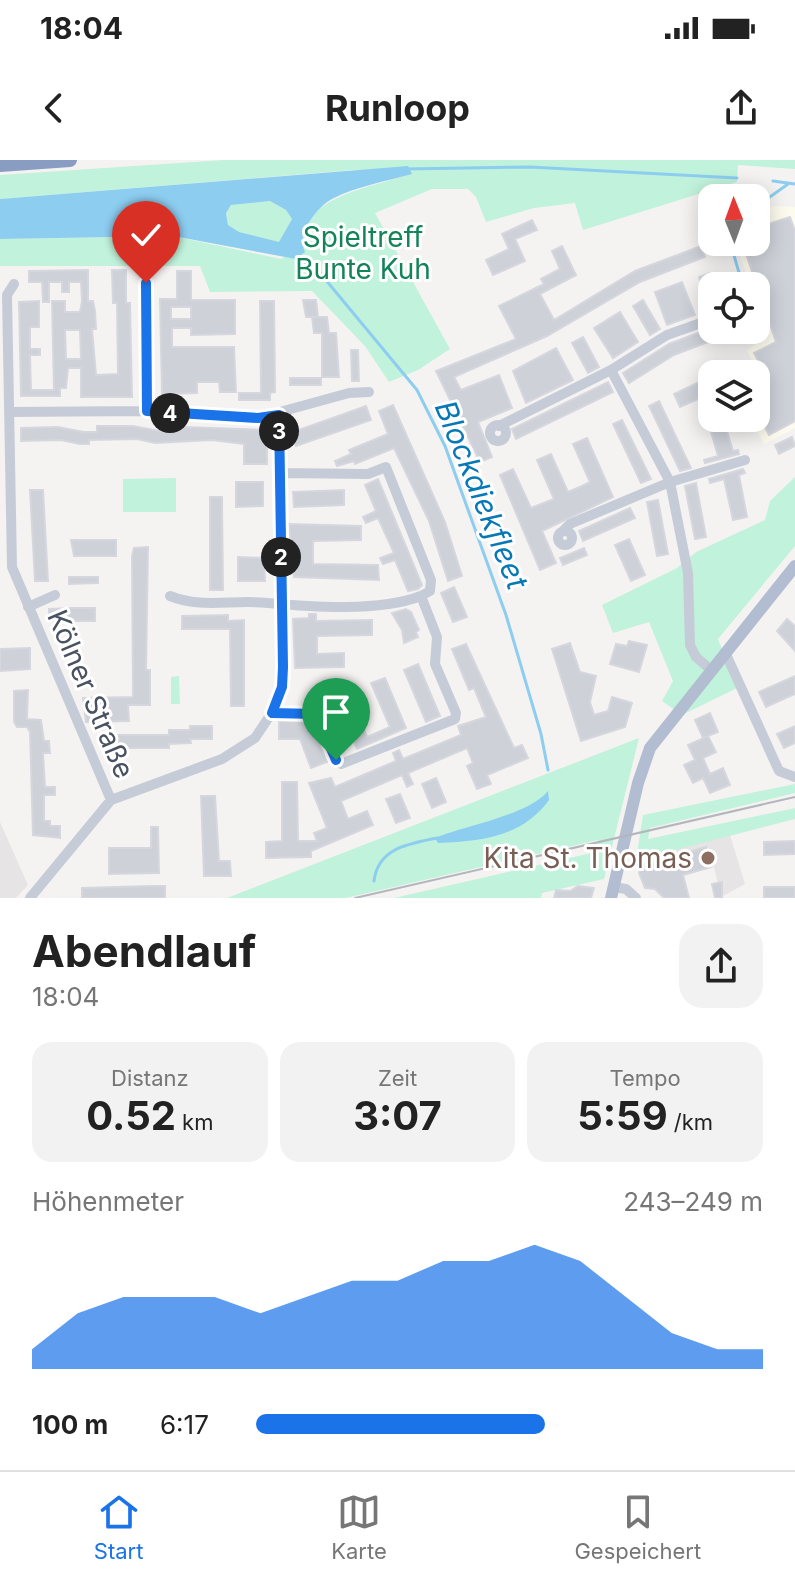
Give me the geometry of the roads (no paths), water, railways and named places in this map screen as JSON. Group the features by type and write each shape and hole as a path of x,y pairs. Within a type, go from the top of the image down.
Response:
{"highway":[{"path":"0,165 70,160"}],"main road":[{"path":"612,892 638,783 650,748 795,566"}],"street":[{"path":"146,283 147,411"},
{"name":"Kölner Straße","path":"14,284 7,295 4,366 9,412 5,556 111,800"},
{"path":"499,426 611,370 667,335 698,324"},
{"path":"611,370 670,482 688,573 690,645 696,657 711,670"},
{"path":"9,412 147,411 258,418 279,415 349,393 369,392"},
{"path":"30,898 111,800 230,755 255,738 272,713 282,687 279,415"},
{"path":"563,531 570,524 670,482 745,460"},
{"path":"170,596 188,603 282,606 400,604 430,591 431,580 386,467 368,474 280,473"},
{"name":"Kölner Straße","path":"28,607 55,595"},
{"path":"272,713 316,714 336,760 341,764 455,719 456,713 435,664 437,637 421,596"},
{"path":"725,652 779,771 795,777"},
{"path":"612,892 626,889 636,898"}],"water":[{"path":"408,166 412,174 350,191 326,203 309,222 303,237 305,252 296,259 173,236 0,239 0,199","holes":["270,201 286,210 292,219 279,242 239,232 228,225 226,213 231,205"]},
{"path":"548,791 549,800 538,812 500,835 438,843 435,838 512,813"}],"waterway":[{"name":"Blockdiekfleet","path":"405,169 530,167 737,178"},
{"name":"Blockdiekfleet","path":"773,181 795,184"},
{"path":"770,197 788,184"},
{"name":"Blockdiekfleet","path":"296,256 320,273 417,390 445,446 506,615 541,734 548,770"},
{"path":"734,256 739,272"},
{"name":"Blockdiekfleet","path":"374,881 381,861 388,854 437,838"}],"tram line":[{"path":"355,898 795,797"}],"place":[{"name":"Kita St. Thomas","path":"708,858"}],"park label":[{"name":"Spieltreff Bunte Kuh","path":"363,253"}]}
